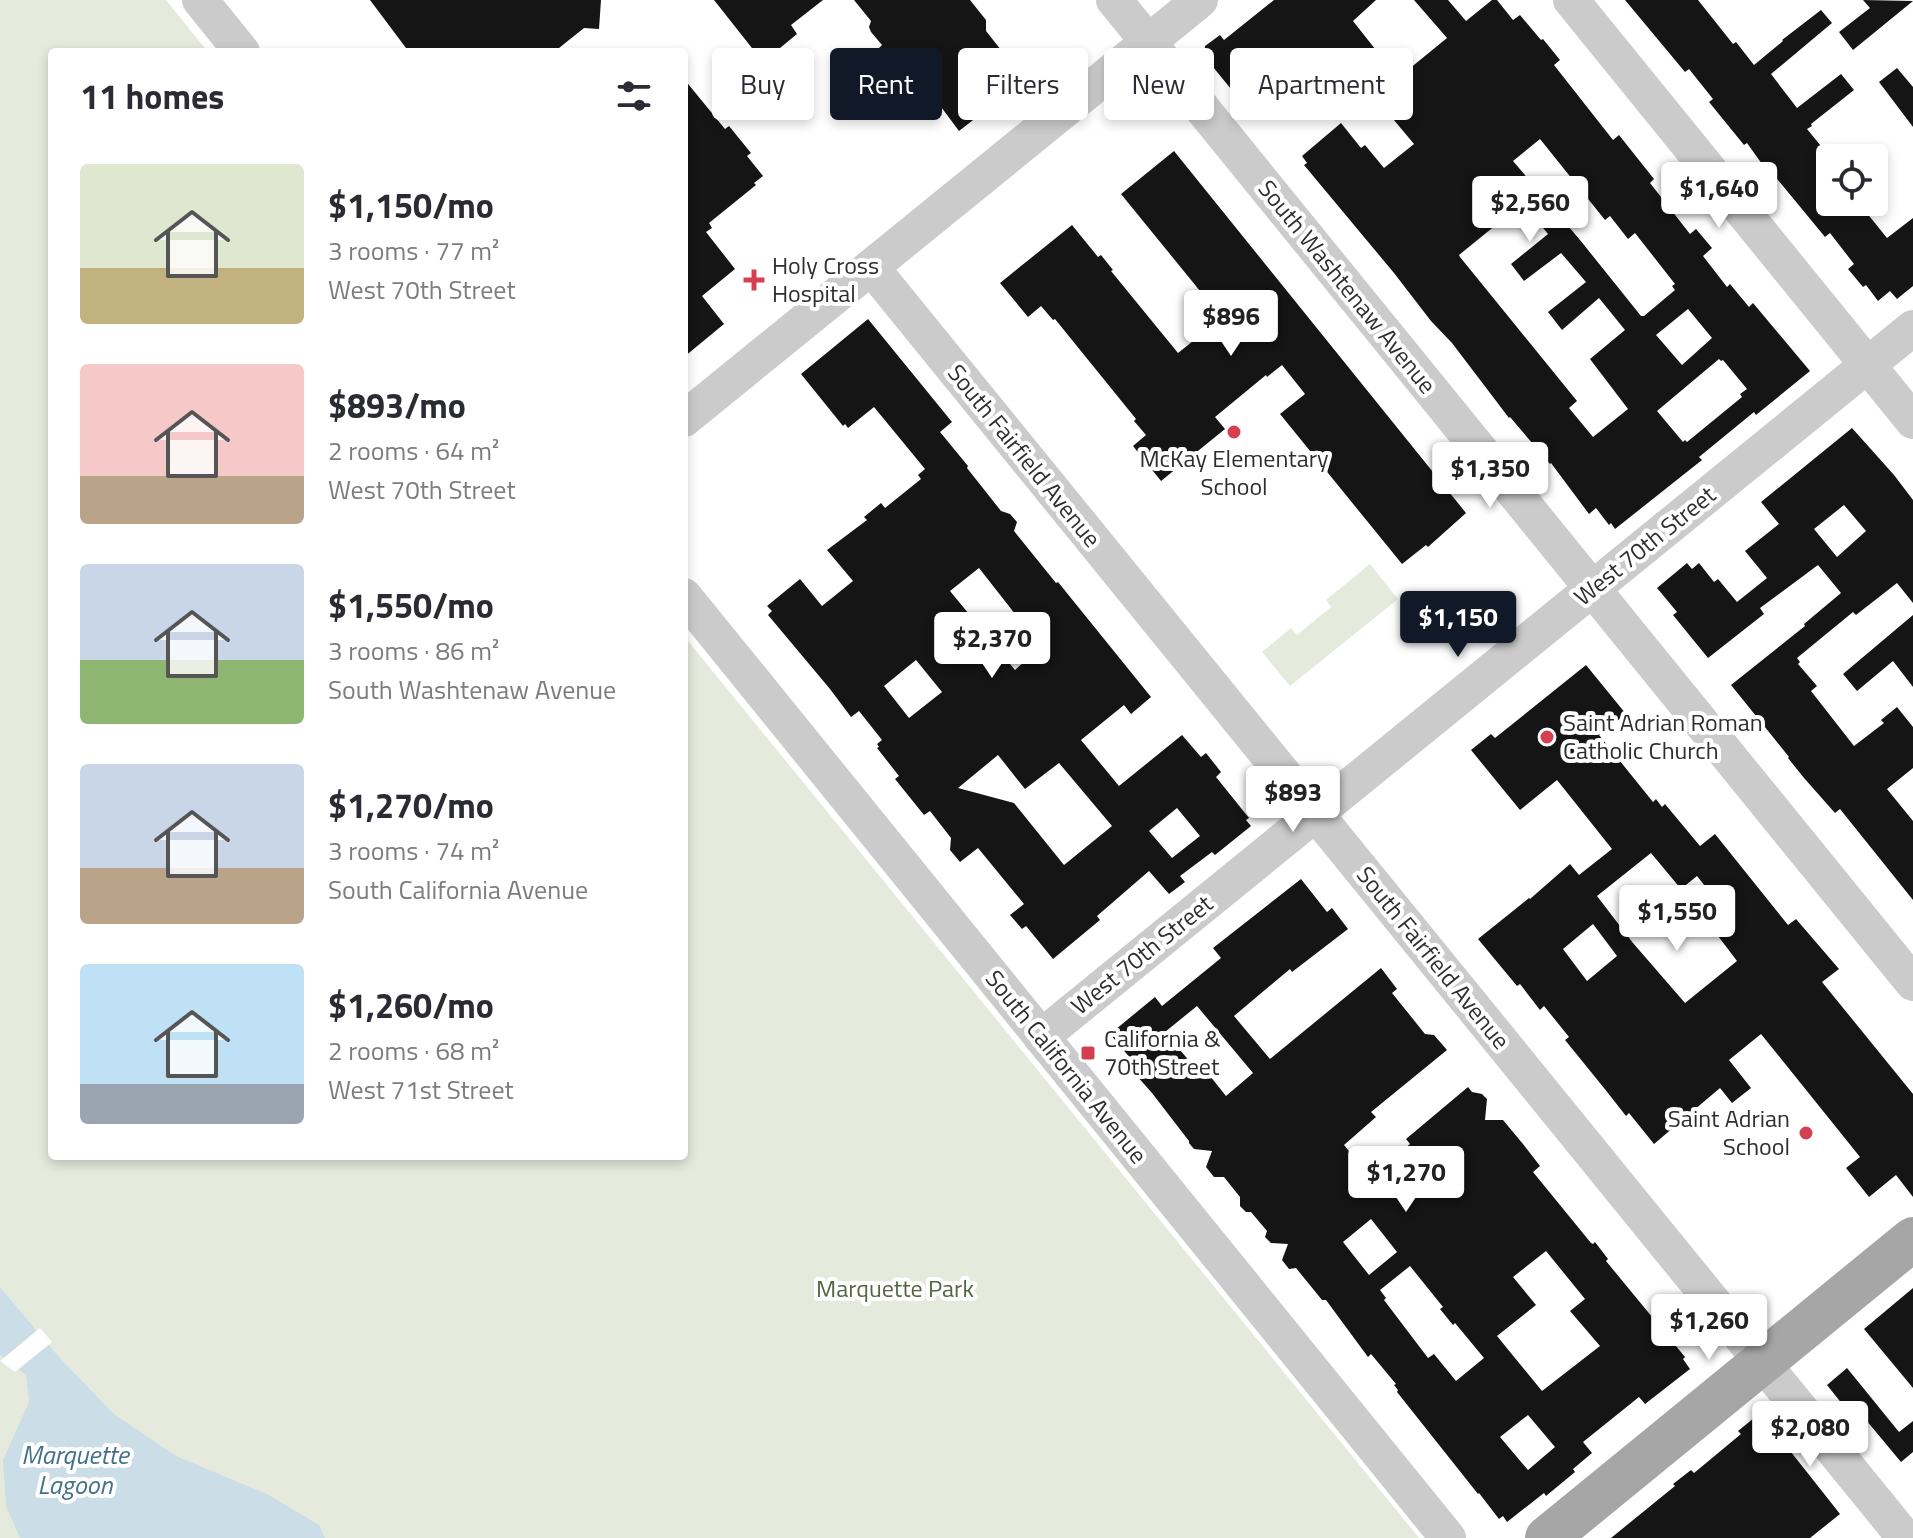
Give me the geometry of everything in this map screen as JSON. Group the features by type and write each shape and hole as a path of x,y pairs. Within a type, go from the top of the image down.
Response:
{"main road":[{"path":"1547,1538 1913,1239"}],"street":[{"path":"200,0 239,48"},
{"name":"South Washtenaw Avenue","path":"1114,0 1913,983"},
{"path":"688,416 1200,0"},
{"path":"1571,0 1913,421"},
{"name":"South Fairfield Avenue","path":"871,267 1905,1538"},
{"name":"West 70th Street","path":"1041,1037 1913,328"},
{"name":"South California Avenue","path":"688,601 1448,1538"}],"green space":[{"name":"Marquette Park","path":"0,0 166,0 205,48 48,48 48,1160 688,1160 688,641 1419,1538 0,1538"},
{"path":"1370,564 1398,599 1290,686 1262,652 1291,628 1297,635 1331,607 1326,600"}],"water":[{"name":"Marquette Lagoon","path":"0,1287 58,1356 114,1414 176,1456 267,1494 319,1525 325,1538 20,1538 6,1506 3,1460 29,1402 26,1375 0,1355"}],"pier":[{"path":"40,1328 52,1342 15,1372 0,1361"}],"building":[{"path":"370,0 601,0 599,29 584,28 559,48 406,48"},
{"path":"714,0 823,0 791,25 797,34 780,48 752,48"},
{"path":"854,0 970,0 986,20 986,31 1000,48 958,48 958,120 973,120 959,131 942,108 942,48 879,48 882,45 871,32 871,21"},
{"path":"1274,0 1376,0 1353,21 1374,48 1230,48 1230,88 1214,68 1214,48 1205,48 1220,35 1224,40"},
{"path":"1414,0 1448,0 1466,21 1492,0 1497,0 1513,20 1520,15 1543,39 1560,60 1554,65 1613,140 1619,135 1654,179 1650,183 1690,234 1696,229 1712,248 1703,256 1727,287 1730,284 1749,307 1753,303 1810,371 1756,415 1754,412 1699,457 1702,460 1615,529 1596,508 1589,514 1551,463 1509,418 1452,343 1304,165 1307,163 1302,156 1341,123 1361,148 1365,145 1384,168 1414,144 1394,120 1413,120 1413,66 1447,38","holes":["1540,139 1605,220 1610,216 1628,239 1635,233 1675,284 1672,286 1675,290 1644,316 1513,161","1523,203 1548,234 1511,264 1524,281 1561,253 1586,282 1548,312 1562,330 1599,298 1625,330 1590,359 1628,409 1593,437 1569,408 1577,401 1459,255","1688,309 1712,338 1682,365 1656,335","1719,359 1747,389 1740,394 1742,397 1687,442 1683,442 1657,411"]},
{"path":"1625,0 1698,0 1754,65 1821,10 1832,23 1771,74 1797,108 1841,74 1854,90 1807,129 1819,144 1816,144 1816,216 1869,216 1887,238 1913,218 1913,286 1897,299 1890,291 1878,301 1866,285 1863,287 1848,269 1854,264 1830,233 1825,237 1709,102 1713,99 1689,69 1685,72"},
{"path":"1863,0 1913,1 1853,50 1839,32 1870,8"},
{"path":"1897,68 1913,87 1913,127 1879,82"},
{"name":"Holy Cross Hospital","path":"688,84 712,113 712,120 718,120 725,129 729,126 751,153 747,156 763,176 709,223 712,228 706,232 735,269 702,296 724,324 688,354"},
{"path":"1174,151 1466,513 1428,547 1426,545 1402,564 1280,414 1305,394 1282,365 1215,417 1225,429 1161,481 1133,446 1146,435 1134,421 1136,419 1055,319 1041,306 1028,317 1000,283 1072,225 1098,257 1101,255 1178,353 1222,318 1121,194"},
{"path":"868,319 952,422 940,432 1001,511 1010,514 1017,522 1014,531 1151,697 1131,714 1124,705 1081,740 1119,786 1182,735 1201,757 1206,753 1221,772 1216,777 1249,818 1246,820 1251,826 1215,855 1212,852 1180,876 1185,882 1169,894 1149,871 1097,916 1100,920 1053,959 1026,926 1022,929 1010,915 1024,904 978,848 960,862 950,850 951,838 930,811 924,815 895,779 899,776 877,748 882,740 859,711 851,717 768,615 772,611 767,606 800,579 822,606 853,581 827,550 867,520 864,517 881,503 885,508 921,479 918,475 925,469 874,407 848,428 845,424 843,426 801,374","holes":["979,568 1041,647 1015,670 950,591","916,660 942,692 909,718 884,686","998,755 1025,789 1059,763 1112,826 1064,865 1014,803 958,788","1177,808 1200,836 1172,858 1149,831"]},
{"path":"1852,428 1913,500 1913,603 1897,583 1856,615 1853,612 1797,658 1798,664 1817,686 1811,691 1854,746 1884,723 1881,720 1897,707 1913,727 1913,768 1887,789 1913,821 1913,900 1840,809 1835,813 1804,778 1731,685 1841,593 1818,565 1760,608 1764,614 1708,658 1673,615 1677,612 1657,588 1687,563 1692,569 1699,563 1714,582 1718,579 1737,602 1767,578 1745,551 1779,524 1761,502","holes":["1844,505 1866,531 1837,557 1814,529"]},
{"path":"1913,615 1913,687 1893,661 1857,691 1843,674"},
{"path":"1586,665 1626,714 1599,735 1653,802 1656,799 1662,807 1665,804 1700,846 1715,834 1788,925 1796,919 1839,969 1822,982 1913,1094 1913,1197 1896,1175 1869,1197 1846,1168 1860,1157 1761,1034 1729,1060 1751,1088 1732,1103 1720,1088 1654,1144 1629,1113 1626,1116 1565,1040 1569,1037 1544,1006 1540,1010 1478,939 1570,864 1579,875 1612,849 1557,780 1520,810 1471,750 1491,734 1495,738","holes":["1651,853 1681,889 1697,876 1728,915 1712,928 1737,961 1685,1003 1597,896","1593,924 1617,956 1587,981 1563,949"]},
{"path":"1301,879 1327,912 1332,908 1348,929 1292,972 1290,969 1234,1016 1270,1059 1381,968 1397,989 1392,993 1425,1034 1434,1035 1447,1050 1371,1112 1376,1117 1344,1145 1370,1177 1410,1144 1406,1139 1468,1087 1472,1092 1482,1094 1487,1099 1485,1120 1503,1120 1540,1166 1533,1172 1591,1243 1595,1242 1608,1259 1606,1261 1685,1357 1683,1359 1690,1369 1645,1404 1639,1397 1583,1442 1592,1453 1573,1469 1575,1472 1507,1522 1503,1516 1499,1519 1478,1494 1397,1392 1396,1384 1371,1354 1368,1357 1326,1300 1322,1300 1296,1268 1289,1269 1282,1260 1288,1244 1271,1243 1265,1237 1267,1231 1251,1212 1240,1206 1240,1197 1224,1177 1214,1177 1206,1167 1212,1151 1194,1149 1136,1075 1141,1071 1110,1034 1155,997 1162,1006 1221,958 1213,948","holes":["1197,1006 1253,1073 1226,1096 1206,1071 1201,1075 1165,1032","1371,1219 1397,1252 1369,1275 1343,1242","1546,1251 1585,1299 1570,1311 1600,1346 1542,1391 1497,1336 1536,1305 1513,1277","1410,1266 1443,1307 1440,1309 1484,1358 1456,1381 1434,1354 1428,1358 1384,1300 1386,1298 1380,1290","1528,1415 1555,1447 1528,1470 1500,1437"]},
{"path":"1913,1288 1913,1388 1864,1329"},
{"path":"1847,1368 1899,1432 1913,1421 1913,1452 1901,1462 1866,1420 1859,1425 1827,1385"},
{"path":"1754,1418 1765,1419 1840,1514 1810,1538 1611,1538 1675,1486 1673,1484 1691,1470 1694,1473 1741,1434 1738,1431"}],"place":[{"name":"Holy Cross Hospital","path":"754,280"},
{"name":"McKay Elementary School","path":"1234,432"},
{"name":"Saint Adrian Roman Catholic Church","path":"1547,737"},
{"name":"California & 70th Street","path":"1088,1053"},
{"name":"Saint Adrian School","path":"1806,1133"}]}
